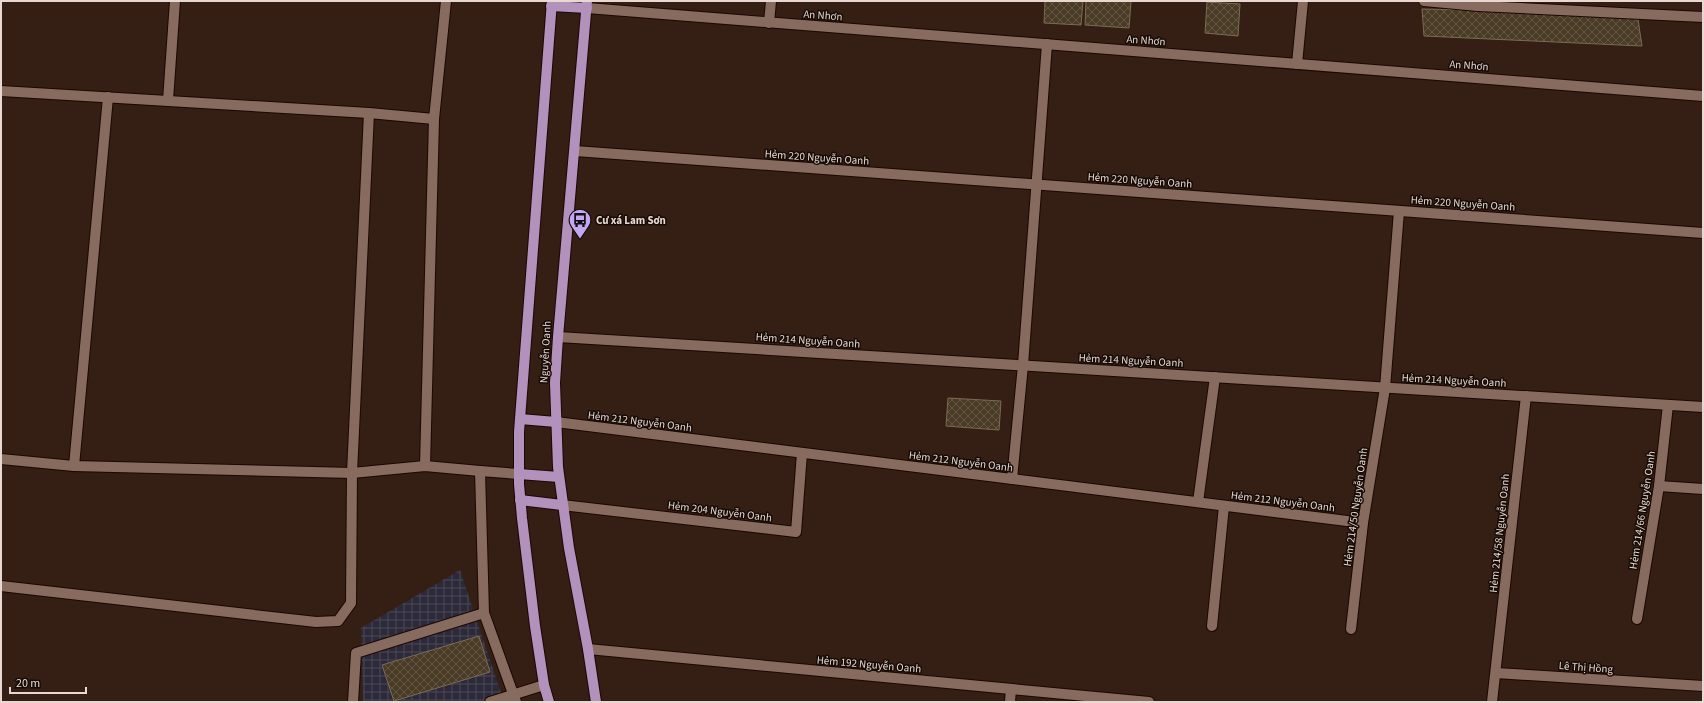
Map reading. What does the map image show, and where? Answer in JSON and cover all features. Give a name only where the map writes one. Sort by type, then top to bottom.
[{"type":"main road","points":[[551,4],[587,5]]},
{"type":"main road","name":"Nguyễn Oanh","points":[[549,702],[544,685],[534,619],[520,500],[519,474],[520,420],[551,4]]},
{"type":"main road","name":"Nguyễn Oanh","points":[[587,5],[555,383],[556,422],[562,505],[596,702]]},
{"type":"main road","points":[[520,420],[556,422]]},
{"type":"main road","points":[[519,474],[560,477]]},
{"type":"main road","points":[[520,500],[562,505]]},
{"type":"street","points":[[168,100],[175,1]]},
{"type":"street","points":[[425,466],[434,119],[446,1]]},
{"type":"street","points":[[769,23],[771,1]]},
{"type":"street","points":[[1297,64],[1302,1]]},
{"type":"street","points":[[1424,1],[1478,6],[1703,17]]},
{"type":"street","name":"An Nhơn","points":[[587,5],[769,23],[1703,96]]},
{"type":"street","points":[[1012,479],[1023,365],[1047,44]]},
{"type":"street","points":[[1,91],[168,100],[369,113],[434,119]]},
{"type":"street","points":[[74,466],[108,97]]},
{"type":"street","points":[[1,586],[316,622],[338,621],[351,603],[352,473],[369,113]]},
{"type":"street","name":"Hẻm 220 Nguyễn Oanh","points":[[575,151],[1703,233]]},
{"type":"street","name":"Hẻm 214/50 Nguyễn Oanh","points":[[1351,629],[1363,523],[1385,388],[1399,211]]},
{"type":"street","name":"Hẻm 214 Nguyễn Oanh","points":[[558,336],[1703,407]]},
{"type":"street","points":[[1198,502],[1215,377]]},
{"type":"street","name":"Hẻm 214/58 Nguyễn Oanh","points":[[1496,673],[1526,396]]},
{"type":"street","name":"Hẻm 214/66 Nguyễn Oanh","points":[[1637,619],[1659,486],[1668,405]]},
{"type":"street","name":"Hẻm 212 Nguyễn Oanh","points":[[556,422],[1363,523]]},
{"type":"street","name":"Hẻm 204 Nguyễn Oanh","points":[[562,505],[796,532],[802,453]]},
{"type":"street","points":[[1,459],[74,466],[352,473],[425,466],[519,474]]},
{"type":"street","points":[[480,471],[484,613],[515,699]]},
{"type":"street","points":[[1659,486],[1703,489]]},
{"type":"street","points":[[1212,626],[1224,506]]},
{"type":"street","points":[[353,702],[356,653],[484,613]]},
{"type":"street","name":"Hẻm 192 Nguyễn Oanh","points":[[588,649],[1143,702]]},
{"type":"street","points":[[1492,702],[1496,673]]},
{"type":"street","name":"Lê Thị Hồng","points":[[1496,673],[1703,686]]},
{"type":"street","points":[[490,702],[515,699],[544,685]]},
{"type":"street","points":[[1010,702],[1011,689]]},
{"type":"shaded area","points":[[460,570],[504,702],[363,702],[361,628]]},
{"type":"building","points":[[1045,1],[1083,1],[1081,25],[1044,23]]},
{"type":"building","points":[[1086,1],[1131,1],[1129,28],[1085,25]]},
{"type":"building","points":[[1207,2],[1240,4],[1238,36],[1205,33]]},
{"type":"building","points":[[1422,9],[1637,13],[1642,46],[1424,36]]},
{"type":"building","points":[[948,398],[1001,401],[999,430],[946,426]]},
{"type":"building","points":[[479,636],[490,672],[394,701],[382,665]]},
{"type":"place","name":"Cư xá Lam Sơn","points":[[580,240]]}]
